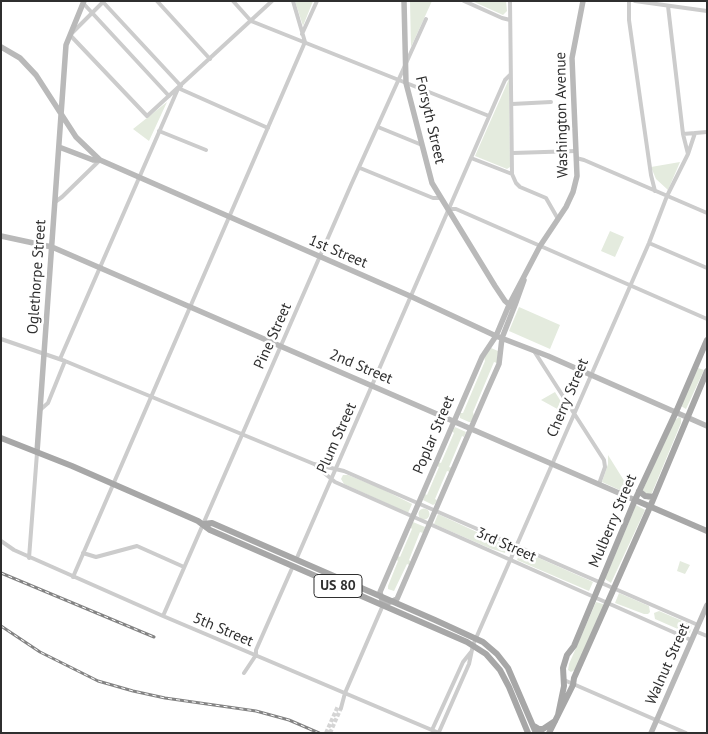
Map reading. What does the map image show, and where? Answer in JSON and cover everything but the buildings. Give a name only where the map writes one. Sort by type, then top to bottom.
[{"type":"main road","name":"Mulberry Street","points":[[557,718],[564,686],[563,668],[567,655],[574,646],[635,500],[707,340]]},
{"type":"main road","name":"Mulberry Street","points":[[550,733],[574,685],[574,678],[650,507],[707,371]]},
{"type":"main road","points":[[671,422],[676,422],[683,427]]},
{"type":"main road","name":"US 80","points":[[1,438],[113,484],[203,524],[210,530],[394,610],[490,658],[503,676],[528,733]]},
{"type":"main road","points":[[639,491],[645,496],[654,497]]},
{"type":"main road","name":"2nd Street","points":[[635,500],[707,531]]},
{"type":"main road","name":"US 80","points":[[203,524],[212,523],[476,638],[497,654],[508,668],[535,730]]},
{"type":"main road","points":[[535,730],[544,729],[557,718]]},
{"type":"main road","points":[[554,733],[557,718]]},
{"type":"street","points":[[157,1],[210,59]]},
{"type":"street","points":[[233,1],[250,21],[489,116]]},
{"type":"street","points":[[268,128],[179,87],[104,2],[70,36],[147,116],[169,96],[179,87],[210,59],[272,1]]},
{"type":"street","points":[[73,577],[305,42],[292,1]]},
{"type":"street","points":[[302,34],[317,1]]},
{"type":"street","name":"Forsyth Street","points":[[404,1],[406,83],[432,183],[495,286],[512,307]]},
{"type":"street","points":[[464,1],[510,20]]},
{"type":"street","points":[[510,1],[512,174],[520,187],[548,200],[558,219]]},
{"type":"street","name":"Washington Avenue","points":[[570,199],[577,176],[572,58],[583,1]]},
{"type":"street","points":[[629,1],[629,20],[640,106],[655,191]]},
{"type":"street","points":[[634,1],[707,11]]},
{"type":"street","points":[[84,2],[169,96]]},
{"type":"street","name":"Oglethorpe Street","points":[[29,558],[66,45],[84,2]]},
{"type":"street","points":[[668,6],[683,134],[688,154]]},
{"type":"street","name":"Pine Street","points":[[163,616],[426,19]]},
{"type":"street","name":"1st Street","points":[[1,47],[27,65],[41,81],[76,137],[100,160],[499,337],[548,356],[707,426]]},
{"type":"street","name":"Plum Street","points":[[244,674],[256,655],[256,650],[410,296],[505,80],[510,75]]},
{"type":"street","points":[[60,359],[179,87]]},
{"type":"street","points":[[50,96],[58,98],[63,94]]},
{"type":"street","points":[[512,104],[551,102]]},
{"type":"street","points":[[378,128],[422,145]]},
{"type":"street","points":[[159,131],[206,150]]},
{"type":"street","points":[[683,134],[707,132]]},
{"type":"street","name":"Cherry Street","points":[[439,733],[469,664],[476,638],[630,286],[667,196],[688,154],[695,133]]},
{"type":"street","points":[[59,147],[93,160],[100,160]]},
{"type":"street","points":[[513,154],[576,155],[707,213]]},
{"type":"street","points":[[471,158],[512,174]]},
{"type":"street","points":[[54,202],[62,197],[100,160]]},
{"type":"street","points":[[360,168],[433,198],[441,198]]},
{"type":"street","name":"Poplar Street","points":[[380,596],[380,592],[482,357],[499,337],[540,246],[570,199]]},
{"type":"street","points":[[448,210],[456,209],[707,319]]},
{"type":"street","name":"2nd Street","points":[[1,236],[52,247],[635,500]]},
{"type":"street","points":[[649,242],[707,268]]},
{"type":"street","name":"Poplar Street","points":[[392,601],[397,599],[499,364],[499,337]]},
{"type":"street","name":"3rd Street","points":[[1,339],[60,359],[314,464],[335,469],[698,625]]},
{"type":"street","points":[[534,352],[604,460],[605,467],[599,484]]},
{"type":"street","points":[[40,410],[48,403],[65,361]]},
{"type":"street","name":"3rd Street","points":[[314,464],[335,482],[691,640]]},
{"type":"street","name":"5th Street","points":[[1,541],[29,558],[439,733]]},
{"type":"street","points":[[83,552],[96,557],[137,546],[184,567]]},
{"type":"street","points":[[339,707],[383,605],[380,596]]},
{"type":"street","points":[[383,605],[392,601],[394,610]]},
{"type":"street","name":"Walnut Street","points":[[652,733],[707,605]]},
{"type":"street","points":[[695,631],[707,636]]},
{"type":"street","name":"Cherry Street","points":[[432,730],[463,662],[472,649]]},
{"type":"street","points":[[564,679],[686,733]]},
{"type":"street","points":[[439,716],[441,719],[446,719]]},
{"type":"shaded area","points":[[295,1],[313,1],[303,26]]},
{"type":"shaded area","points":[[410,1],[432,1],[411,47]]},
{"type":"shaded area","points":[[472,1],[506,1],[507,11],[503,15]]},
{"type":"shaded area","points":[[509,79],[510,167],[507,169],[475,156]]},
{"type":"shaded area","points":[[167,102],[149,141],[133,129]]},
{"type":"shaded area","points":[[680,162],[668,190],[656,179],[651,167]]},
{"type":"shaded area","points":[[610,231],[624,237],[615,257],[601,251]]},
{"type":"shaded area","points":[[519,307],[560,325],[550,349],[509,331]]},
{"type":"shaded area","points":[[491,348],[498,351],[497,363],[494,362],[473,412],[474,416],[471,422],[469,422],[460,418],[460,413],[463,413],[485,361],[484,358]]},
{"type":"shaded area","points":[[698,368],[704,370],[686,409],[681,406]]},
{"type":"shaded area","points":[[555,392],[565,408],[561,411],[541,400]]},
{"type":"shaded area","points":[[679,417],[681,418],[681,423],[649,500],[640,496],[675,420]]},
{"type":"shaded area","points":[[455,427],[466,432],[464,437],[462,436],[449,467],[452,468],[450,472],[447,471],[435,499],[437,500],[433,505],[423,500],[425,494],[427,495],[439,467],[437,466],[438,462],[441,463]]},
{"type":"shaded area","points":[[608,455],[628,487],[632,490],[630,493],[602,482],[608,464]]},
{"type":"shaded area","points":[[343,475],[348,475],[380,488],[412,504],[408,513],[344,484],[341,479]]},
{"type":"shaded area","points":[[636,505],[645,510],[611,583],[605,579]]},
{"type":"shaded area","points":[[422,509],[426,509],[429,514],[428,518],[422,519],[419,516],[419,512]]},
{"type":"shaded area","points":[[438,514],[507,546],[505,553],[434,524]]},
{"type":"shaded area","points":[[413,522],[425,527],[423,533],[420,532],[409,560],[411,562],[409,565],[407,564],[394,591],[388,589],[388,586],[398,561],[396,559],[398,556],[400,557]]},
{"type":"shaded area","points":[[521,550],[593,582],[589,591],[517,560]]},
{"type":"shaded area","points":[[680,561],[690,565],[685,574],[677,571]]},
{"type":"shaded area","points":[[619,593],[649,606],[650,612],[644,614],[615,603]]},
{"type":"shaded area","points":[[596,602],[603,604],[603,606],[575,670],[571,672],[568,670],[569,664]]},
{"type":"shaded area","points":[[659,611],[692,625],[690,633],[655,619],[654,613]]},
{"type":"tunnel","points":[[326,733],[338,706]]},
{"type":"tunnel","points":[[330,733],[341,708]]},
{"type":"railway","points":[[1,573],[154,637]]},
{"type":"railway","points":[[1,626],[40,652],[98,681],[165,698],[256,711],[289,720],[319,733]]}]
